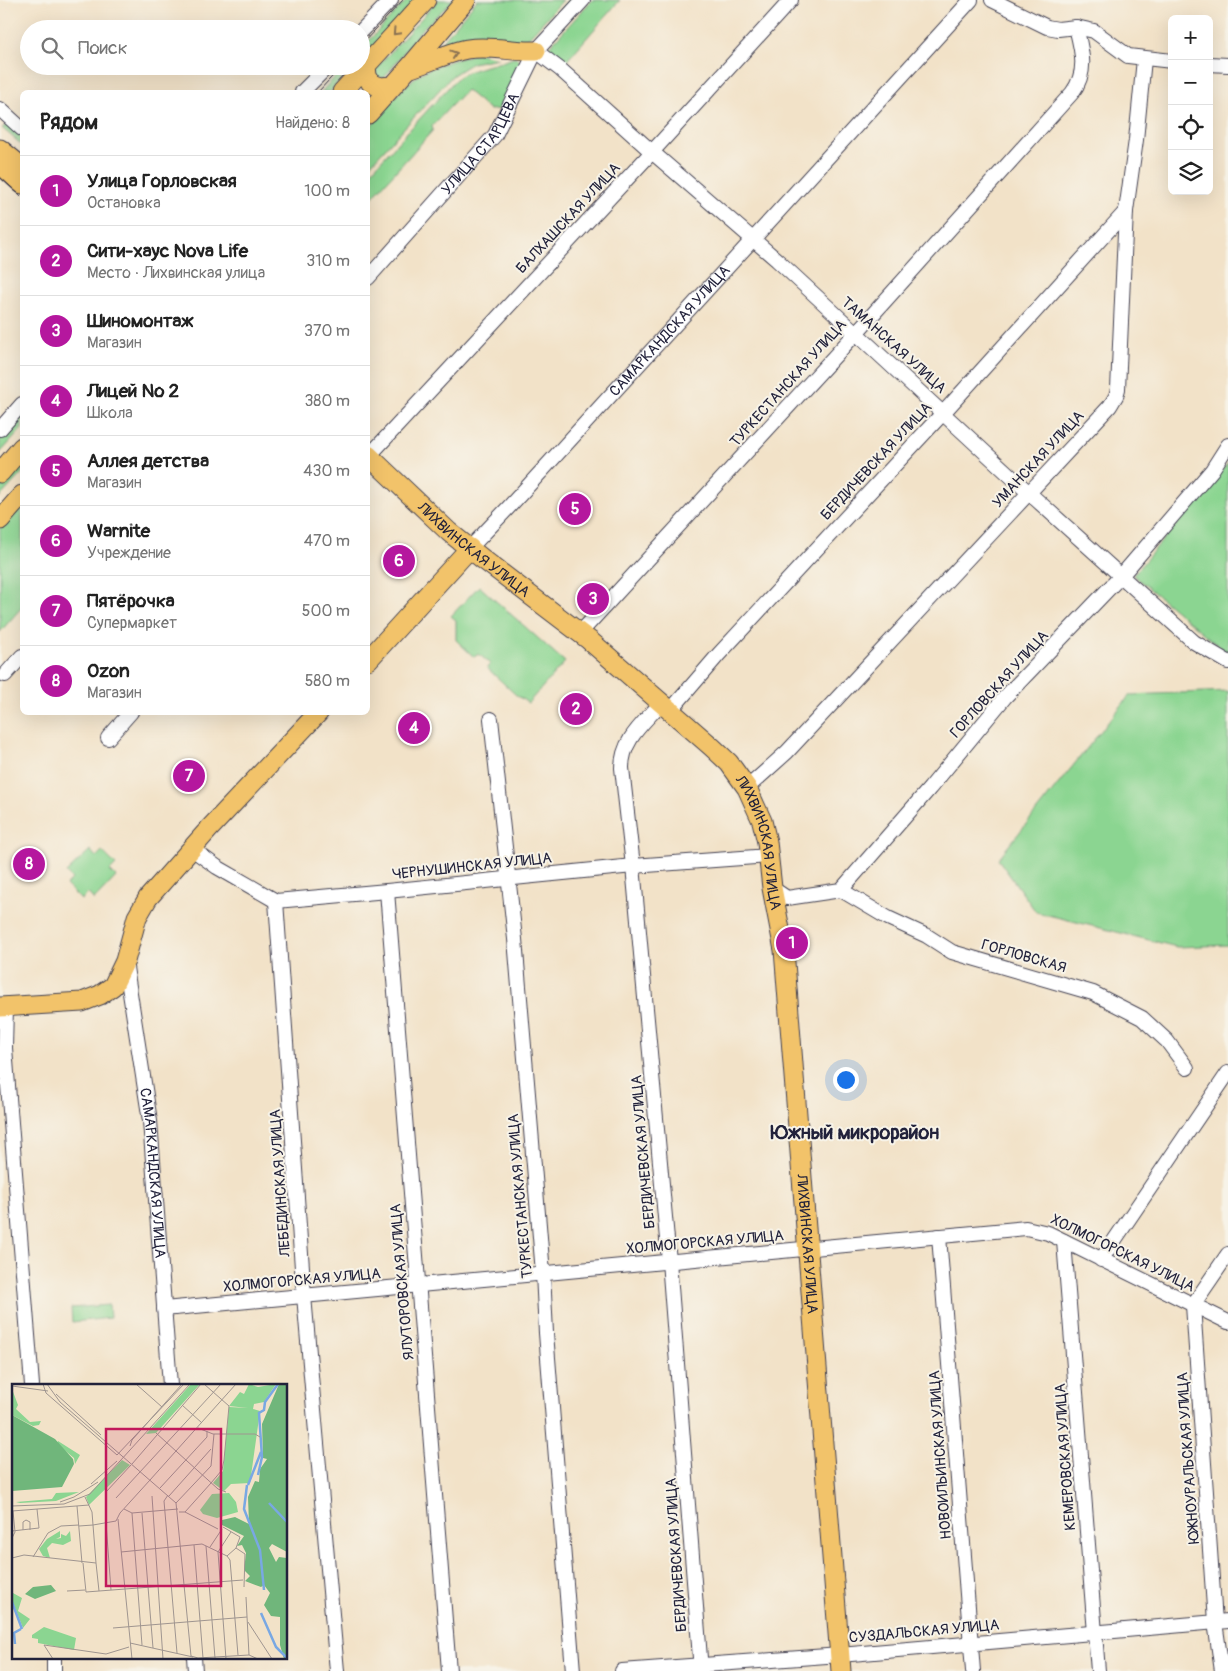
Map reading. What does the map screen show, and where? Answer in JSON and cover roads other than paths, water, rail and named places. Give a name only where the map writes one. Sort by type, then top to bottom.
[{"type":"main road","points":[[370,61],[426,0]]},
{"type":"main road","points":[[370,112],[408,70],[466,0]]},
{"type":"main road","points":[[408,70],[466,50],[486,48],[520,52],[536,51]]},
{"type":"main road","points":[[344,90],[357,75]]},
{"type":"main road","points":[[367,75],[371,83],[380,87],[392,86]]},
{"type":"main road","points":[[0,150],[20,165]]},
{"type":"main road","points":[[0,164],[20,182]]},
{"type":"main road","points":[[0,473],[20,450]]},
{"type":"main road","name":"ЛИХВИНСКАЯ УЛИЦА","points":[[370,458],[470,548],[580,633],[724,758],[739,775],[747,788],[762,821],[784,950],[840,1663]]},
{"type":"main road","points":[[0,520],[20,497]]},
{"type":"main road","name":"САМАРКАНДСКАЯ УЛИЦА","points":[[370,658],[470,548]]},
{"type":"main road","points":[[3,1007],[82,1002],[100,995],[113,986],[125,961],[137,917],[145,902],[316,715]]},
{"type":"street","points":[[370,22],[391,0]]},
{"type":"street","name":"УЛИЦА СТАРЦЕВА","points":[[370,276],[495,135],[536,51],[583,0]]},
{"type":"street","name":"БАЛХАШСКАЯ УЛИЦА","points":[[370,454],[792,0]]},
{"type":"street","name":"САМАРКАНДСКАЯ УЛИЦА","points":[[470,548],[971,0]]},
{"type":"street","points":[[992,0],[1047,27],[1058,29],[1076,27],[1094,31],[1128,56],[1168,61]]},
{"type":"street","name":"ТУРКЕСТАНСКАЯ УЛИЦА","points":[[580,633],[856,333],[1077,87],[1082,74],[1083,61],[1076,27]]},
{"type":"street","name":"ТАМАНСКАЯ УЛИЦА","points":[[536,51],[562,70],[652,152],[753,239],[1194,642],[1228,662]]},
{"type":"street","name":"УМАНСКАЯ УЛИЦА","points":[[747,788],[787,752],[1110,406],[1116,396],[1118,389],[1126,211],[1136,140],[1144,59]]},
{"type":"street","points":[[1213,64],[1228,66]]},
{"type":"street","points":[[304,90],[319,75]]},
{"type":"street","points":[[0,109],[20,127]]},
{"type":"street","name":"БЕРДИЧЕВСКАЯ УЛИЦА","points":[[701,1668],[669,1261],[633,866],[622,768],[623,753],[630,739],[666,707],[719,654],[944,412],[1126,211]]},
{"type":"street","points":[[0,429],[20,406]]},
{"type":"street","name":"ГОРЛОВСКАЯ УЛИЦА","points":[[840,890],[930,788],[1005,697],[1121,576],[1212,470],[1228,445]]},
{"type":"street","points":[[5,675],[20,658]]},
{"type":"street","points":[[108,738],[128,715]]},
{"type":"street","name":"ТУРКЕСТАНСКАЯ УЛИЦА","points":[[491,719],[516,940],[573,1671]]},
{"type":"street","points":[[192,849],[217,867],[276,901]]},
{"type":"street","name":"ЧЕРНУШИНСКАЯ УЛИЦА","points":[[276,901],[633,866],[769,856]]},
{"type":"street","points":[[772,888],[787,898],[840,890]]},
{"type":"street","name":"ГОРЛОВСКАЯ","points":[[840,890],[888,918],[927,936],[952,952],[1093,993],[1142,1018],[1167,1041],[1187,1068]]},
{"type":"street","name":"ЯЛУТОРОВСКАЯ УЛИЦА","points":[[387,891],[449,1671]]},
{"type":"street","name":"ЛЕБЕДИНСКАЯ УЛИЦА","points":[[276,901],[304,1296],[337,1671]]},
{"type":"street","name":"САМАРКАНДСКАЯ УЛИЦА","points":[[125,961],[150,1121],[170,1384]]},
{"type":"street","points":[[3,1007],[32,1384]]},
{"type":"street","points":[[1101,1260],[1228,1073]]},
{"type":"street","name":"ХОЛМОГОРСКАЯ УЛИЦА","points":[[164,1309],[1026,1228],[1048,1233],[1228,1322]]},
{"type":"street","name":"НОВОИЛЬИНСКАЯ УЛИЦА","points":[[939,1236],[973,1671]]},
{"type":"street","name":"КЕМЕРОВСКАЯ УЛИЦА","points":[[1064,1241],[1098,1671]]},
{"type":"street","points":[[1193,1305],[1228,1254]]},
{"type":"street","name":"ЮЖНОУРАЛЬСКАЯ УЛИЦА","points":[[1193,1305],[1222,1622],[1222,1671]]},
{"type":"street","name":"СУЗДАЛЬСКАЯ УЛИЦА","points":[[622,1671],[840,1663],[971,1642],[1222,1622]]},
{"type":"street","points":[[54,1658],[54,1671]]},
{"type":"street","points":[[194,1658],[195,1671]]},
{"type":"tram line","points":[[370,35],[403,0]]},
{"type":"tram line","points":[[320,90],[334,75]]},
{"type":"tram line","points":[[0,177],[20,195]]},
{"type":"place","name":"Аллея детства","points":[[575,509]]},
{"type":"place","name":"Warnite","points":[[399,561]]},
{"type":"place","name":"Шинoмонтаж","points":[[593,599]]},
{"type":"place","name":"Сити-хаус Nova Life","points":[[576,709]]},
{"type":"place","name":"Лицей № 2","points":[[414,728]]},
{"type":"place","name":"Пятёрочка","points":[[189,776]]},
{"type":"place","name":"Ozon","points":[[29,864]]},
{"type":"place","name":"Улица Горловская","points":[[792,943]]},
{"type":"district","name":"Южный микрорайон","points":[[855,1132]]}]
